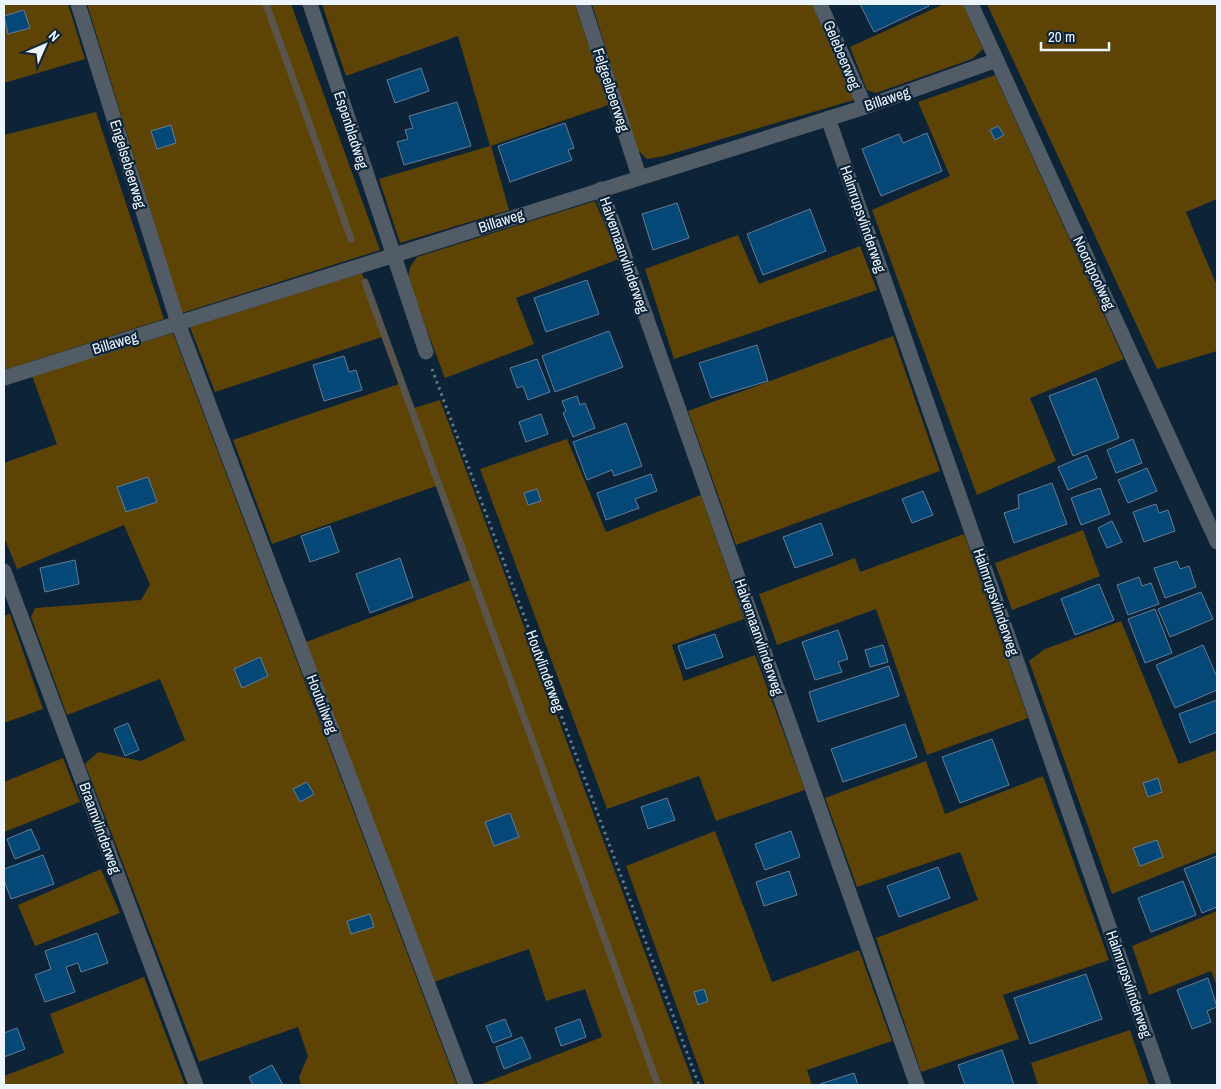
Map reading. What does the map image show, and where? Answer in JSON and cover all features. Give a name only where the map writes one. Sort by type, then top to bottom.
[{"type":"street","name":"Engelsebeerweg","points":[[78,4],[178,323]]},
{"type":"street","name":"Espenbladweg","points":[[310,4],[393,256]]},
{"type":"street","name":"Felgeelbeerweg","points":[[583,4],[639,176]]},
{"type":"street","name":"Gelebeerweg","points":[[820,4],[865,107]]},
{"type":"street","name":"Noordpoolweg","points":[[971,4],[1217,542]]},
{"type":"street","name":"Billaweg","points":[[4,378],[601,190],[639,176],[865,107],[997,60]]},
{"type":"street","name":"Halmrupsvlinderweg","points":[[828,118],[1164,1085]]},
{"type":"street","name":"Halvemaanvlinderweg","points":[[601,190],[917,1085]]},
{"type":"street","points":[[393,256],[426,352]]},
{"type":"street","name":"Houtuilweg","points":[[178,323],[466,1085]]},
{"type":"street","name":"Braamvlinderweg","points":[[4,571],[196,1085]]},
{"type":"path","name":"Houtvlinderweg","points":[[426,352],[700,1085]]},
{"type":"shaded area","points":[[4,4],[68,4],[85,59],[4,83]]},
{"type":"shaded area","points":[[87,4],[291,4],[380,250],[182,313]]},
{"type":"shaded area","points":[[322,4],[575,4],[608,105],[491,146],[509,210],[400,243],[379,179],[490,146],[458,36],[346,76]]},
{"type":"shaded area","points":[[592,4],[812,4],[854,100],[664,156],[647,159],[637,149]]},
{"type":"shaded area","points":[[944,4],[963,4],[983,49],[972,59],[876,93],[867,90],[850,47]]},
{"type":"shaded area","points":[[987,4],[1217,4],[1217,199],[1186,212],[1217,286],[1217,351],[1157,369]]},
{"type":"shaded area","points":[[995,75],[1124,359],[1030,398],[1056,461],[977,495],[872,210],[950,176],[918,102]]},
{"type":"shaded area","points":[[96,112],[164,319],[4,370],[4,135]]},
{"type":"shaded area","points":[[595,201],[619,259],[516,298],[534,344],[445,378],[408,280],[410,267],[417,257]]},
{"type":"shaded area","points":[[738,235],[759,284],[860,246],[877,290],[674,359],[645,269]]},
{"type":"shaded area","points":[[362,273],[385,336],[215,392],[190,327]]},
{"type":"shaded area","points":[[173,333],[457,1085],[301,1085],[299,1077],[308,1056],[298,1027],[199,1062],[85,764],[98,752],[141,761],[185,740],[160,679],[67,715],[31,617],[35,608],[141,600],[150,585],[124,525],[17,569],[4,537],[4,463],[57,444],[32,376]]},
{"type":"shaded area","points":[[893,336],[940,471],[736,545],[688,411]]},
{"type":"shaded area","points":[[402,383],[411,409],[440,400],[694,1085],[479,1085],[602,1037],[585,989],[546,1001],[529,949],[434,982],[306,642],[473,579],[439,485],[272,544],[233,440]]},
{"type":"shaded area","points":[[567,439],[606,532],[701,495],[744,619],[672,645],[684,681],[755,655],[805,790],[716,821],[699,776],[607,809],[480,469]]},
{"type":"shaded area","points":[[1083,530],[1100,576],[1012,610],[995,563]]},
{"type":"shaded area","points":[[964,534],[1028,718],[927,755],[876,609],[777,645],[759,594],[855,558],[860,572]]},
{"type":"shaded area","points":[[10,614],[43,709],[4,723],[4,616]]},
{"type":"shaded area","points":[[1121,621],[1179,764],[1217,750],[1217,852],[1112,894],[1029,661],[1045,649]]},
{"type":"shaded area","points":[[63,758],[80,802],[4,832],[4,782]]},
{"type":"shaded area","points":[[926,761],[945,814],[1043,776],[1109,960],[1003,995],[1019,1039],[921,1072],[876,938],[978,900],[960,852],[857,887],[825,798]]},
{"type":"shaded area","points":[[715,831],[772,982],[859,950],[892,1041],[807,1070],[812,1085],[705,1085],[626,866]]},
{"type":"shaded area","points":[[101,869],[120,913],[35,946],[18,905]]},
{"type":"shaded area","points":[[1217,911],[1217,986],[1211,971],[1149,995],[1132,946]]},
{"type":"shaded area","points":[[144,977],[185,1085],[4,1085],[4,1076],[64,1053],[50,1014]]},
{"type":"shaded area","points":[[1130,1030],[1149,1085],[1038,1085],[1031,1063]]},
{"type":"building","points":[[860,4],[928,4],[929,6],[874,32]]},
{"type":"building","points":[[24,10],[30,28],[8,34],[4,16]]},
{"type":"building","points":[[421,68],[429,91],[395,103],[387,80]]},
{"type":"building","points":[[457,102],[471,146],[404,165],[397,142],[408,139],[405,130],[413,128],[409,116]]},
{"type":"building","points":[[565,123],[574,148],[568,150],[572,160],[510,182],[498,146]]},
{"type":"building","points":[[171,125],[176,143],[157,149],[151,131]]},
{"type":"building","points":[[998,126],[1004,135],[995,140],[990,130]]},
{"type":"building","points":[[927,133],[942,171],[881,196],[862,149],[899,134],[903,143]]},
{"type":"building","points":[[677,203],[689,238],[653,250],[642,214]]},
{"type":"building","points":[[810,209],[826,251],[763,275],[747,234]]},
{"type":"building","points":[[587,280],[599,314],[546,332],[534,298]]},
{"type":"building","points":[[609,331],[623,367],[555,392],[542,356]]},
{"type":"building","points":[[757,345],[768,381],[711,398],[699,363]]},
{"type":"building","points":[[344,356],[349,372],[356,370],[362,390],[324,401],[313,365]]},
{"type":"building","points":[[537,359],[550,392],[528,400],[523,386],[517,388],[510,368]]},
{"type":"building","points":[[1096,378],[1119,438],[1073,456],[1049,396]]},
{"type":"building","points":[[577,396],[580,405],[585,403],[595,428],[573,437],[563,413],[566,411],[562,401]]},
{"type":"building","points":[[541,414],[548,434],[526,442],[519,422]]},
{"type":"building","points":[[626,423],[642,466],[614,476],[612,470],[587,480],[573,442]]},
{"type":"building","points":[[1133,439],[1142,463],[1116,473],[1107,450]]},
{"type":"building","points":[[1087,455],[1097,478],[1068,490],[1058,467]]},
{"type":"building","points":[[1147,468],[1157,491],[1128,503],[1118,480]]},
{"type":"building","points":[[651,474],[657,491],[635,499],[639,508],[606,520],[597,493]]},
{"type":"building","points":[[148,477],[157,502],[126,512],[117,487]]},
{"type":"building","points":[[1052,483],[1067,524],[1014,543],[1004,513],[1019,508],[1018,495]]},
{"type":"building","points":[[1100,488],[1110,514],[1081,525],[1071,498]]},
{"type":"building","points":[[537,489],[541,501],[528,505],[524,493]]},
{"type":"building","points":[[923,491],[933,515],[912,523],[902,499]]},
{"type":"building","points":[[1156,504],[1159,513],[1168,510],[1175,531],[1144,542],[1133,512]]},
{"type":"building","points":[[1112,521],[1122,542],[1107,548],[1098,528]]},
{"type":"building","points":[[821,523],[833,555],[795,568],[783,537]]},
{"type":"building","points":[[330,526],[339,552],[310,562],[301,536]]},
{"type":"building","points":[[400,558],[413,597],[370,613],[356,574]]},
{"type":"building","points":[[75,560],[79,584],[45,592],[40,568]]},
{"type":"building","points":[[1177,561],[1180,569],[1189,566],[1196,587],[1165,598],[1154,568]]},
{"type":"building","points":[[1139,577],[1142,586],[1151,583],[1159,604],[1128,615],[1117,585]]},
{"type":"building","points":[[1099,584],[1114,620],[1075,635],[1061,599]]},
{"type":"building","points":[[1201,592],[1213,619],[1170,637],[1158,609]]},
{"type":"building","points":[[1155,609],[1172,653],[1145,663],[1128,619]]},
{"type":"building","points":[[838,630],[848,659],[838,662],[842,672],[815,680],[802,642]]},
{"type":"building","points":[[715,634],[723,657],[686,669],[678,646]]},
{"type":"building","points":[[883,645],[888,662],[870,667],[865,650]]},
{"type":"building","points":[[1203,645],[1217,677],[1217,690],[1175,708],[1156,665]]},
{"type":"building","points":[[260,657],[268,676],[242,688],[234,669]]},
{"type":"building","points":[[889,666],[899,696],[818,722],[809,692]]},
{"type":"building","points":[[1217,700],[1217,732],[1190,743],[1179,714]]},
{"type":"building","points":[[128,723],[139,750],[125,756],[114,729]]},
{"type":"building","points":[[905,724],[917,757],[843,782],[831,749]]},
{"type":"building","points":[[992,739],[1009,785],[960,803],[942,757]]},
{"type":"building","points":[[1158,778],[1162,792],[1148,797],[1143,783]]},
{"type":"building","points":[[307,782],[314,794],[300,802],[293,789]]},
{"type":"building","points":[[667,798],[675,820],[648,829],[641,807]]},
{"type":"building","points":[[510,813],[519,837],[494,846],[485,822]]},
{"type":"building","points":[[31,829],[40,849],[15,859],[7,839]]},
{"type":"building","points":[[791,831],[800,857],[765,870],[755,844]]},
{"type":"building","points":[[1157,840],[1163,857],[1140,866],[1133,848]]},
{"type":"building","points":[[43,855],[54,884],[11,899],[4,880],[4,869]]},
{"type":"building","points":[[1217,856],[1217,907],[1202,913],[1184,869]]},
{"type":"building","points":[[938,867],[950,898],[899,917],[887,886]]},
{"type":"building","points":[[789,871],[797,895],[764,906],[756,882]]},
{"type":"building","points":[[1183,881],[1196,915],[1151,932],[1138,898]]},
{"type":"building","points":[[370,914],[374,927],[351,934],[347,921]]},
{"type":"building","points":[[97,933],[108,963],[81,972],[78,963],[66,967],[75,992],[45,1002],[35,975],[51,969],[45,951]]},
{"type":"building","points":[[1086,974],[1102,1019],[1030,1044],[1014,998]]},
{"type":"building","points":[[1208,978],[1217,1007],[1207,1011],[1211,1022],[1192,1029],[1177,990]]},
{"type":"building","points":[[704,989],[708,1001],[698,1005],[694,992]]},
{"type":"building","points":[[505,1019],[512,1036],[493,1043],[486,1026]]},
{"type":"building","points":[[580,1019],[586,1037],[561,1046],[555,1028]]},
{"type":"building","points":[[17,1028],[25,1049],[4,1057],[4,1033]]},
{"type":"building","points":[[522,1037],[531,1058],[504,1069],[496,1047]]},
{"type":"building","points":[[1002,1050],[1014,1085],[965,1085],[958,1065]]},
{"type":"building","points":[[272,1065],[283,1085],[253,1085],[249,1077]]},
{"type":"building","points":[[854,1073],[858,1085],[820,1085],[820,1084]]},
{"type":"waterway","points":[[266,4],[351,239]]},
{"type":"waterway","points":[[365,282],[658,1085]]}]
